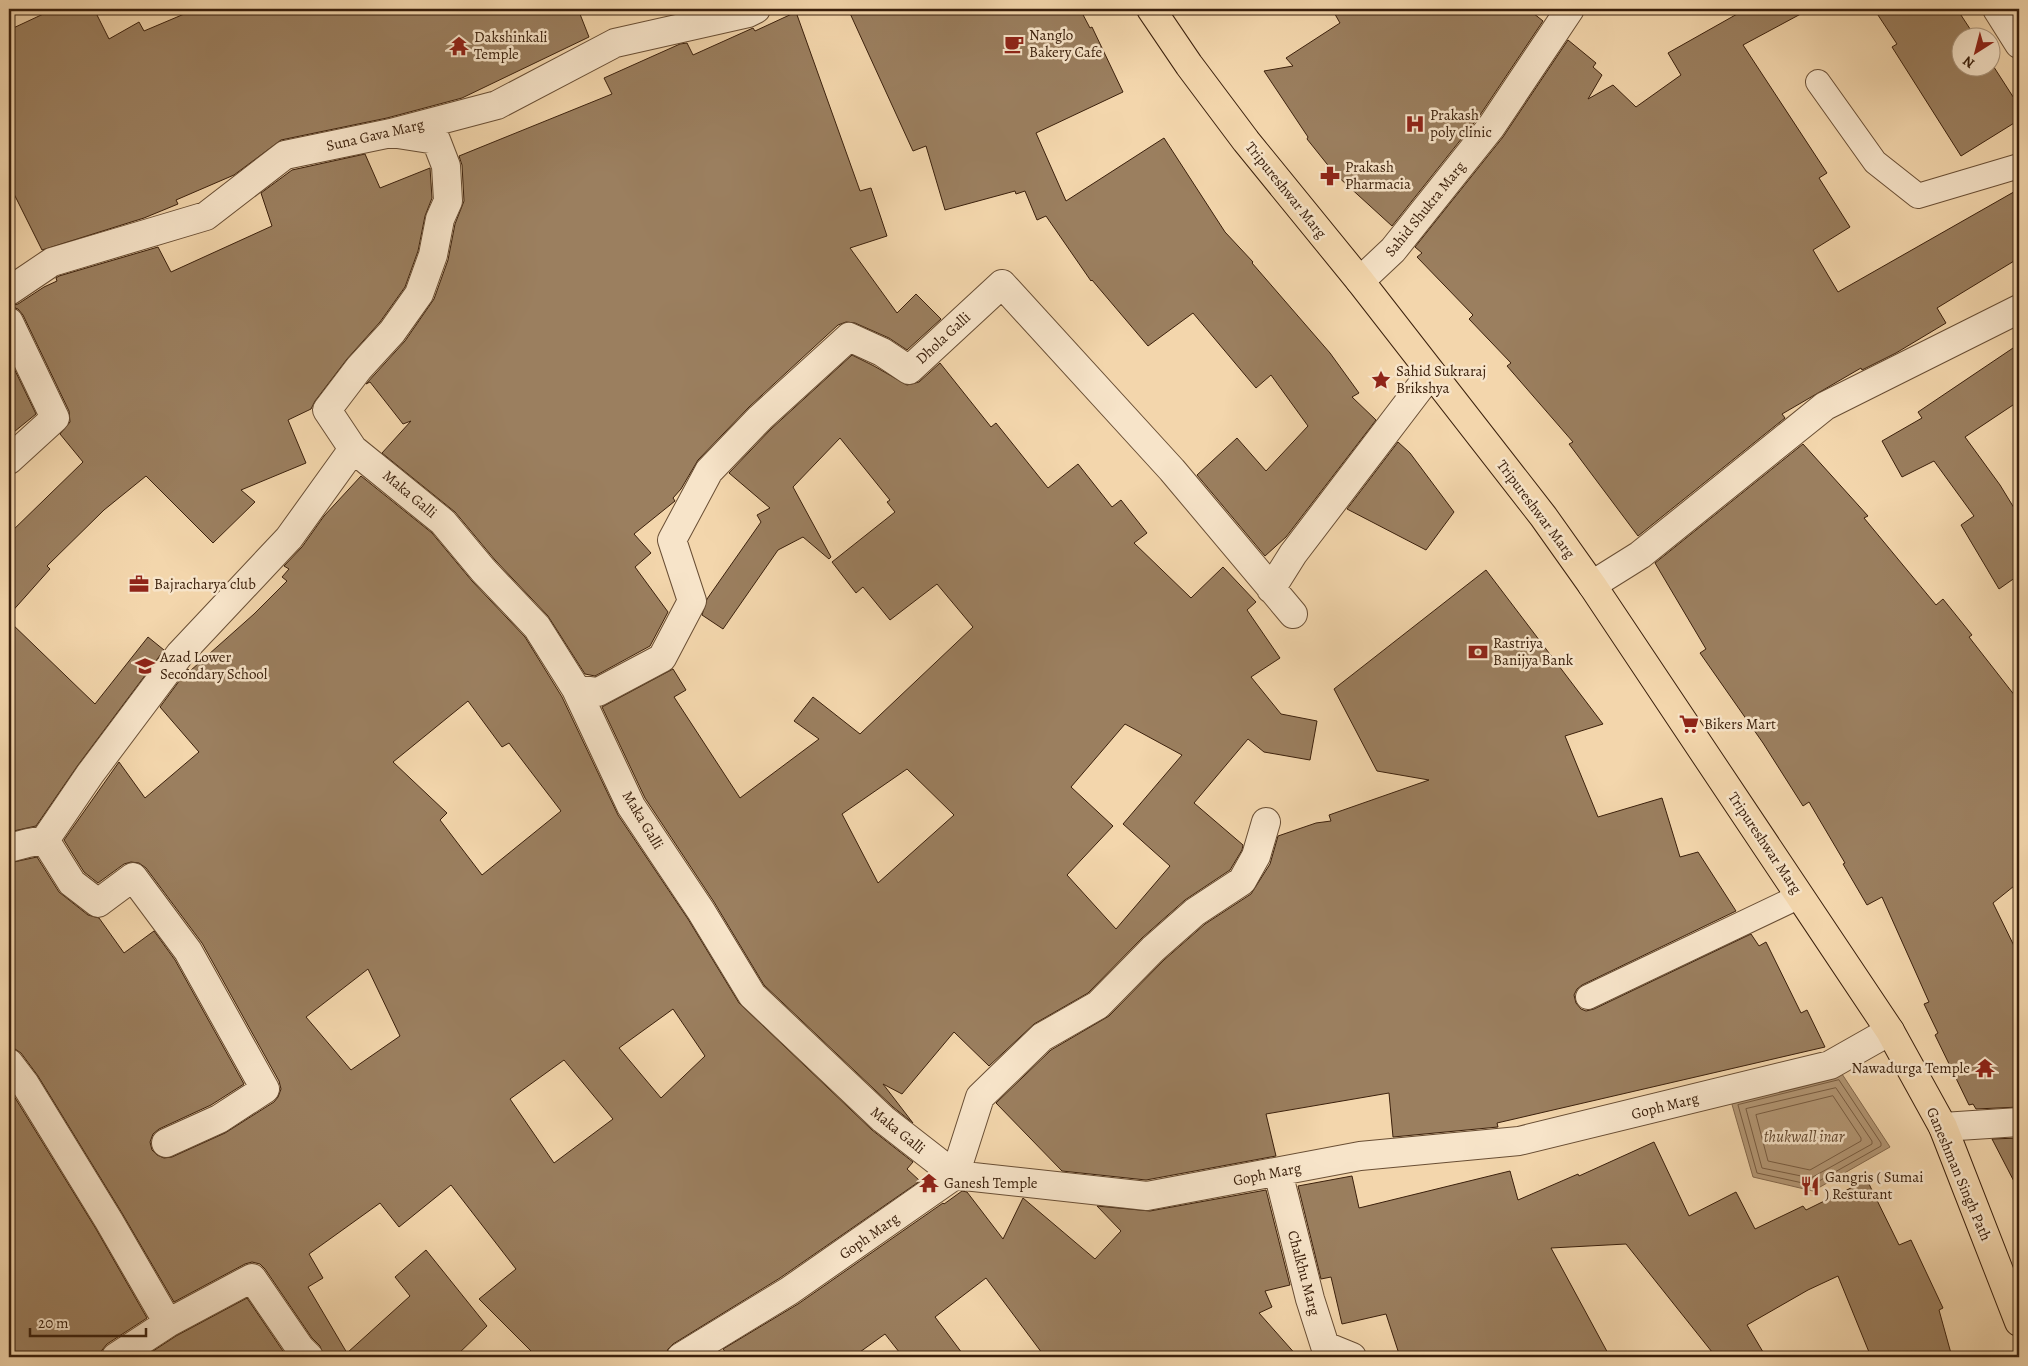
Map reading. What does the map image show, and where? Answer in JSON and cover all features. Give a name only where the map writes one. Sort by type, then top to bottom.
[{"type":"highway","name":"Tripureshwar Marg","points":[[1151,9],[1246,141],[1360,281],[1543,516],[1592,585],[1890,1031]]},
{"type":"highway","name":"Ganeshman Singh Path","points":[[1890,1031],[1943,1127],[2019,1322]]},
{"type":"street","name":"Suna Gava Marg","points":[[9,291],[52,262],[206,216],[285,155],[391,133],[497,105],[615,44],[748,14],[756,9]]},
{"type":"street","name":"Sahid Shukra Marg","points":[[1360,281],[1394,250],[1491,127],[1570,9]]},
{"type":"street","points":[[1997,9],[2019,44]]},
{"type":"street","name":"Maka Galli","points":[[391,133],[436,140],[446,166],[448,201],[440,219],[432,255],[419,294],[392,332],[359,368],[327,410],[353,449],[443,522],[483,570],[537,627],[576,689],[632,806],[752,995],[883,1119],[955,1175]]},
{"type":"street","name":"Dhola Galli","points":[[576,689],[598,692],[662,658],[692,601],[672,540],[709,471],[760,418],[849,337],[882,352],[909,370],[1002,284],[1172,470],[1293,614]]},
{"type":"street","points":[[1592,585],[1640,555],[1825,406],[2019,309]]},
{"type":"street","points":[[9,322],[54,418],[9,460]]},
{"type":"street","points":[[1271,589],[1293,554],[1431,373]]},
{"type":"street","points":[[9,848],[45,840],[90,774],[180,654],[289,538],[353,449]]},
{"type":"street","points":[[955,1175],[980,1097],[1042,1037],[1098,1005],[1167,936],[1195,912],[1242,881],[1256,856],[1266,822]]},
{"type":"street","points":[[45,840],[72,884],[98,903],[133,877],[188,951],[265,1089],[219,1119],[166,1143]]},
{"type":"street","name":"Goph Marg","points":[[681,1357],[789,1292],[955,1175],[1147,1196],[1360,1156],[1519,1141],[1830,1065],[1890,1031]]},
{"type":"street","points":[[9,1062],[26,1084],[168,1323]]},
{"type":"street","points":[[1943,1127],[2019,1122]]},
{"type":"street","name":"Chalkhu Marg","points":[[1278,1172],[1310,1299],[1325,1346],[1352,1357]]},
{"type":"street","points":[[116,1357],[168,1323],[252,1278],[300,1348],[309,1357]]},
{"type":"lane","points":[[1818,82],[1874,162],[1918,196],[2019,166]]},
{"type":"lane","points":[[1588,997],[1800,896]]},
{"type":"water","name":"thukwall inar","points":[[1842,1074],[1890,1147],[1813,1191],[1753,1177],[1731,1101]]},
{"type":"building","points":[[54,9],[94,9],[109,39],[139,22],[144,31],[196,9],[578,9],[589,37],[462,98],[387,118],[281,140],[234,175],[176,200],[178,204],[144,218],[42,250],[9,184],[9,30]]},
{"type":"building","points":[[848,9],[1080,9],[1090,28],[1092,27],[1123,92],[1036,133],[1066,201],[1164,138],[1225,232],[1330,353],[1359,393],[1352,397],[1376,420],[1286,537],[1265,556],[1197,475],[1237,438],[1266,471],[1308,426],[1271,375],[1256,388],[1193,313],[1148,346],[1091,281],[1046,216],[1037,220],[1025,191],[1016,194],[1015,191],[945,210],[926,146],[913,151]]},
{"type":"building","points":[[1332,9],[1528,9],[1543,21],[1478,118],[1392,226],[1335,174],[1307,139],[1308,137],[1264,71],[1293,66],[1286,58],[1340,23]]},
{"type":"building","points":[[1746,9],[1810,9],[1743,45],[1827,173],[1819,178],[1850,227],[1813,250],[1838,292],[2019,189],[2019,258],[1937,308],[1946,323],[1896,353],[1862,370],[1861,368],[1782,414],[1785,418],[1638,536],[1569,444],[1573,442],[1507,366],[1511,363],[1469,319],[1473,315],[1417,257],[1422,253],[1415,247],[1503,137],[1568,40],[1596,63],[1593,67],[1602,75],[1588,99],[1613,85],[1636,107],[1681,75],[1668,53]]},
{"type":"building","points":[[1874,9],[1957,9],[1969,28],[1950,28],[1950,78],[2000,77],[2019,106],[2019,120],[1961,156],[1892,47],[1897,44]]},
{"type":"building","points":[[796,12],[860,191],[871,188],[887,236],[850,248],[897,313],[916,294],[941,319],[907,350],[889,338],[855,323],[846,322],[838,325],[749,407],[698,460],[681,489],[673,498],[675,501],[634,534],[651,553],[635,567],[668,612],[650,646],[595,676],[585,674],[548,616],[495,560],[455,512],[382,453],[411,421],[403,424],[370,382],[366,384],[405,341],[434,299],[448,260],[455,224],[464,201],[462,165],[459,156],[612,94],[604,78],[680,44],[687,43],[693,55],[753,28],[755,31]]},
{"type":"building","points":[[365,154],[380,188],[430,168],[432,198],[425,216],[418,251],[405,287],[380,322],[347,359],[311,409],[288,420],[306,463],[241,490],[255,502],[213,543],[146,476],[104,510],[47,566],[50,569],[9,615],[9,534],[83,462],[60,434],[70,422],[69,411],[23,315],[18,309],[10,306],[18,304],[57,281],[56,278],[59,276],[158,247],[171,272],[272,226],[261,193],[292,170]]},
{"type":"building","points":[[2019,344],[2019,401],[1965,437],[2000,485],[2019,516],[2019,575],[1999,589],[1961,525],[1974,516],[1934,461],[1902,477],[1882,441],[1922,418],[1918,412]]},
{"type":"building","points":[[852,355],[907,385],[919,382],[940,363],[991,427],[996,423],[1048,488],[1078,464],[1112,507],[1121,500],[1147,533],[1134,543],[1191,598],[1223,567],[1256,602],[1247,610],[1280,658],[1251,677],[1281,714],[1317,721],[1310,760],[1264,752],[1248,739],[1194,803],[1243,845],[1242,850],[1230,870],[1185,900],[1142,938],[1088,993],[1034,1024],[989,1066],[954,1032],[902,1094],[883,1084],[913,1123],[893,1107],[764,985],[714,902],[645,798],[602,707],[673,669],[686,690],[674,697],[740,798],[819,739],[794,721],[813,697],[860,734],[973,627],[937,584],[890,620],[863,587],[856,593],[832,562],[895,512],[887,502],[890,500],[840,438],[793,487],[831,557],[829,559],[803,537],[778,550],[723,629],[702,615],[707,599],[761,522],[757,515],[770,508],[729,473],[771,429]],"holes":[[[1125,724],[1182,755],[1123,824],[1170,866],[1116,929],[1067,875],[1113,826],[1071,787]],[[907,769],[954,815],[878,883],[842,814]]]},
{"type":"building","points":[[9,358],[36,414],[9,436]]},
{"type":"building","points":[[1398,442],[1410,453],[1454,512],[1426,550],[1347,509]]},
{"type":"building","points":[[1803,444],[1868,516],[1864,518],[1936,605],[1943,599],[1972,635],[1969,637],[2019,701],[2019,882],[1993,903],[2019,956],[2019,1107],[1976,1109],[1973,1104],[1969,1105],[1935,1035],[1938,1033],[1924,1004],[1929,1002],[1882,897],[1867,905],[1809,802],[1803,806],[1763,743],[1700,653],[1706,649],[1655,563]]},
{"type":"building","points":[[361,476],[432,533],[472,581],[525,637],[562,697],[618,815],[688,919],[739,1003],[872,1130],[913,1162],[907,1169],[920,1181],[780,1278],[673,1344],[668,1349],[665,1357],[537,1357],[479,1299],[516,1269],[451,1185],[399,1227],[380,1203],[309,1254],[323,1278],[308,1287],[347,1353],[410,1296],[395,1277],[426,1250],[487,1326],[455,1357],[324,1357],[320,1346],[312,1338],[265,1269],[260,1264],[252,1262],[174,1302],[38,1076],[21,1053],[9,1048],[9,863],[37,857],[59,892],[88,915],[99,918],[124,953],[154,931],[175,960],[244,1084],[211,1105],[159,1129],[153,1134],[150,1142],[152,1150],[157,1155],[164,1158],[172,1157],[225,1133],[274,1102],[278,1097],[281,1089],[279,1081],[202,943],[146,868],[139,863],[131,862],[124,864],[98,883],[84,872],[64,840],[119,762],[145,798],[199,752],[160,707],[188,669],[190,671],[254,614],[287,581],[282,577],[289,569],[284,566],[302,547],[324,516]],"holes":[[[468,701],[502,747],[509,743],[561,811],[482,875],[440,820],[447,813],[393,762]],[[368,969],[400,1036],[351,1070],[306,1017]],[[673,1009],[705,1056],[661,1098],[619,1048]],[[564,1060],[613,1119],[554,1163],[510,1099]]]},
{"type":"building","points":[[1486,570],[1603,724],[1565,736],[1598,817],[1662,798],[1680,857],[1698,852],[1736,911],[1582,985],[1574,995],[1576,1003],[1581,1009],[1586,1011],[1594,1009],[1751,934],[1759,946],[1766,942],[1801,1013],[1807,1010],[1825,1047],[1497,1123],[1498,1127],[1393,1137],[1389,1093],[1266,1114],[1276,1156],[1146,1180],[1062,1171],[996,1103],[1051,1050],[1109,1016],[1164,960],[1205,924],[1251,894],[1270,864],[1278,836],[1316,823],[1331,821],[1329,815],[1429,780],[1377,771],[1334,689]]},
{"type":"building","points":[[9,621],[95,704],[148,637],[164,650],[78,765],[36,826],[9,832]]},
{"type":"building","points":[[9,1088],[96,1229],[147,1318],[107,1344],[102,1350],[100,1357],[9,1357]]},
{"type":"building","points":[[2019,1138],[2019,1191],[1992,1139]]},
{"type":"building","points":[[1654,1142],[1689,1216],[1736,1192],[1755,1229],[1803,1206],[1806,1210],[1867,1180],[1899,1245],[1911,1240],[1943,1308],[1939,1310],[1952,1357],[1871,1357],[1838,1276],[1808,1290],[1747,1325],[1766,1357],[1716,1357],[1626,1244],[1551,1248],[1610,1357],[1400,1357],[1386,1314],[1342,1324],[1331,1277],[1321,1279],[1298,1186],[1352,1176],[1359,1208],[1510,1171],[1518,1200],[1578,1174],[1579,1176]]},
{"type":"building","points":[[1266,1190],[1290,1285],[1265,1291],[1272,1307],[1259,1313],[1298,1357],[1045,1357],[986,1278],[935,1317],[965,1357],[903,1357],[885,1334],[853,1357],[729,1357],[723,1349],[798,1304],[962,1191],[967,1192],[1003,1239],[1023,1198],[1095,1259],[1121,1231],[1097,1206],[1150,1211]]},
{"type":"building","points":[[247,1298],[287,1357],[144,1357],[176,1336]]},
{"type":"place","name":"Nanglo Bakery Cafe","points":[[1014,44]]},
{"type":"place","name":"Dakshinkali Temple","points":[[459,46]]},
{"type":"place","name":"Prakash poly clinic","points":[[1415,124]]},
{"type":"place","name":"Prakash Pharmacia","points":[[1330,176]]},
{"type":"place","name":"Sahid Sukraraj Brikshya","points":[[1381,380]]},
{"type":"place","name":"Bajracharya club","points":[[139,584]]},
{"type":"place","name":"Rastriya Banijya Bank","points":[[1478,652]]},
{"type":"place","name":"Azad Lower Secondary School","points":[[145,666]]},
{"type":"place","name":"Bikers Mart","points":[[1689,724]]},
{"type":"place","name":"Nawadurga Temple","points":[[1985,1068]]},
{"type":"place","name":"Ganesh Temple","points":[[929,1183]]},
{"type":"place","name":"Gangris ( Sumai ) Resturant","points":[[1810,1186]]}]
